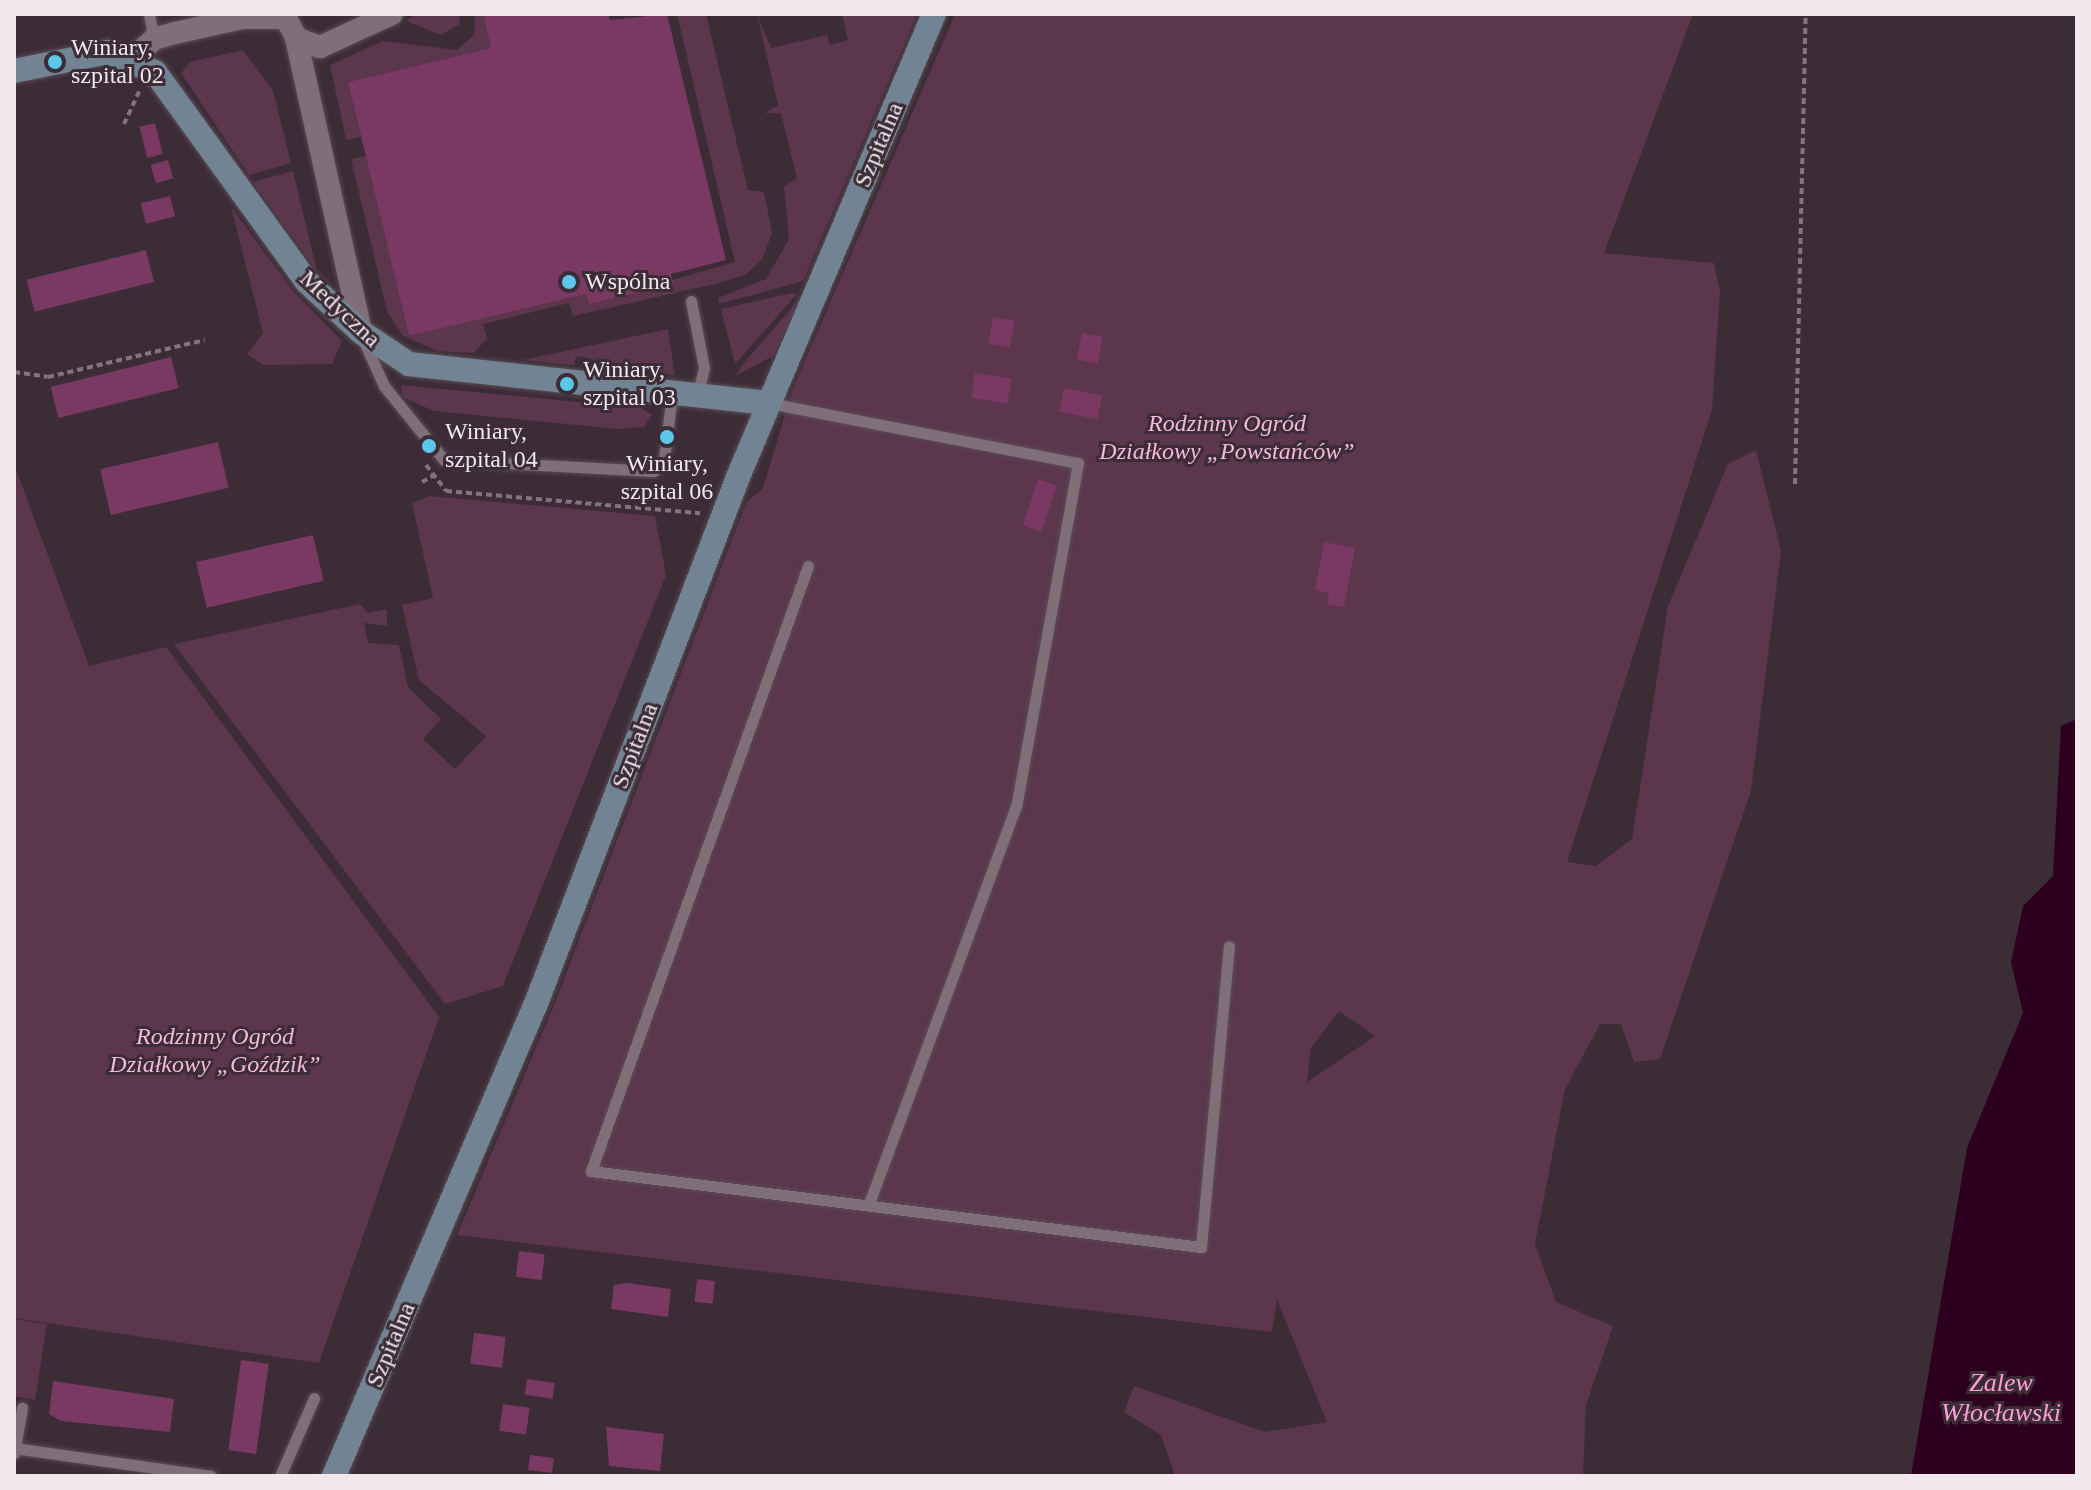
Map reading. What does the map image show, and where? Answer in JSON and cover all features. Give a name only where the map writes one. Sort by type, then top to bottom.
[{"type":"street","points":[[296,38],[320,47],[392,14]]},
{"type":"street","name":"Szpitalna","points":[[334,1476],[537,1001],[768,403],[934,14]]},
{"type":"street","points":[[132,59],[154,39],[242,18],[284,16],[296,38],[361,332]]},
{"type":"street","name":"Medyczna","points":[[14,71],[93,53],[132,59],[167,84],[273,240],[361,332],[393,356],[433,371],[768,403]]},
{"type":"lane","points":[[149,14],[154,39]]},
{"type":"lane","points":[[691,301],[704,368],[697,397]]},
{"type":"lane","points":[[361,332],[384,386],[444,460],[654,471],[664,459],[672,394]]},
{"type":"lane","points":[[768,403],[1078,463],[1016,806],[869,1203]]},
{"type":"lane","points":[[808,566],[591,1171],[869,1203],[1201,1247],[1229,946]]},
{"type":"lane","points":[[280,1476],[314,1398]]},
{"type":"lane","points":[[22,1408],[14,1450],[211,1476]]},
{"type":"path","points":[[1795,484],[1806,14]]},
{"type":"path","points":[[124,124],[141,86]]},
{"type":"path","points":[[14,372],[48,377],[205,340]]},
{"type":"path","points":[[417,452],[446,491],[711,514]]},
{"type":"path","points":[[422,482],[433,476]]},
{"type":"green space","points":[[417,14],[459,14],[460,24],[441,35],[406,21]]},
{"type":"green space","points":[[475,14],[483,14],[491,48],[348,82],[361,137],[346,140],[330,65],[383,41],[457,50],[474,35]]},
{"type":"green space","points":[[677,14],[706,14],[748,190],[764,192],[772,233],[762,260],[745,275],[715,284],[573,316],[569,303],[483,324],[487,339],[473,353],[437,351],[402,335],[387,311],[351,159],[366,156],[409,336],[586,294],[589,304],[735,262]]},
{"type":"green space","points":[[757,14],[771,48],[827,35],[830,45],[848,40],[842,14],[917,14],[803,281],[719,304],[718,298],[766,279],[789,239],[784,186],[797,179],[781,113],[765,113],[778,105]]},
{"type":"green space","name":"Rodzinny Ogród Działkowy „Powstańców”","points":[[955,14],[1693,14],[1604,253],[1714,263],[1720,291],[1712,410],[1567,862],[1596,866],[1632,839],[1668,606],[1728,464],[1756,450],[1781,551],[1751,791],[1660,1059],[1634,1062],[1621,1024],[1600,1024],[1565,1089],[1535,1244],[1556,1302],[1613,1326],[1586,1405],[1583,1476],[1175,1476],[1161,1435],[1124,1412],[1134,1386],[1265,1432],[1327,1422],[1277,1300],[1272,1332],[457,1235],[556,1000],[746,503],[763,488],[792,391]],"holes":[[[1339,1011],[1375,1036],[1307,1082],[1311,1048]]]},
{"type":"green space","points":[[243,50],[273,91],[291,163],[249,175],[181,73],[190,62]]},
{"type":"green space","points":[[293,171],[317,271],[253,182]]},
{"type":"green space","points":[[231,207],[293,291],[342,341],[332,364],[263,365],[247,354],[263,333]]},
{"type":"green space","points":[[797,294],[735,364],[721,309]]},
{"type":"green space","points":[[802,296],[773,356],[735,376],[743,364]]},
{"type":"green space","points":[[668,329],[675,375],[589,367],[589,358],[576,356],[574,365],[523,360]]},
{"type":"green space","points":[[401,385],[641,408],[652,415],[644,427],[617,429],[434,411],[403,397]]},
{"type":"green space","name":"Rodzinny Ogród Działkowy „Goździk”","points":[[14,464],[89,666],[166,647],[439,1017],[319,1363],[14,1318]]},
{"type":"green space","points":[[429,496],[655,516],[666,575],[503,986],[445,1004],[174,644],[360,604],[368,613],[387,609],[387,626],[364,623],[368,643],[399,645],[408,687],[441,719],[423,739],[455,769],[486,736],[419,680],[402,605],[433,598],[412,503]]},
{"type":"green space","points":[[14,1319],[47,1324],[35,1400],[14,1396]]},
{"type":"water","name":"Zalew Włocławski","points":[[2077,719],[2077,1476],[1911,1476],[1967,1148],[2023,1013],[2011,962],[2023,906],[2053,876],[2061,726]]},
{"type":"building","points":[[483,14],[608,14],[610,20],[667,14],[726,260],[671,274],[673,284],[589,304],[586,294],[409,336],[348,82],[491,48]]},
{"type":"building","points":[[155,123],[163,154],[147,158],[139,127]]},
{"type":"building","points":[[168,160],[173,178],[156,183],[151,165]]},
{"type":"building","points":[[170,196],[175,216],[146,224],[141,203]]},
{"type":"building","points":[[146,250],[154,282],[35,312],[27,280]]},
{"type":"building","points":[[993,317],[1015,321],[1010,347],[988,344]]},
{"type":"building","points":[[1082,333],[1103,337],[1097,364],[1077,360]]},
{"type":"building","points":[[171,357],[179,388],[58,418],[51,387]]},
{"type":"building","points":[[975,373],[1012,379],[1008,403],[971,398]]},
{"type":"building","points":[[1064,388],[1102,396],[1097,420],[1059,411]]},
{"type":"building","points":[[218,442],[229,488],[111,515],[100,469]]},
{"type":"building","points":[[1038,479],[1057,485],[1042,532],[1023,526]]},
{"type":"building","points":[[313,535],[324,581],[207,608],[196,562]]},
{"type":"building","points":[[1324,542],[1355,548],[1344,607],[1327,604],[1329,593],[1315,590]]},
{"type":"building","points":[[519,1251],[545,1254],[542,1280],[516,1277]]},
{"type":"building","points":[[697,1279],[715,1281],[712,1304],[695,1302]]},
{"type":"building","points":[[627,1283],[671,1289],[668,1317],[611,1309],[614,1285]]},
{"type":"building","points":[[474,1333],[506,1337],[502,1368],[470,1364]]},
{"type":"building","points":[[241,1360],[269,1364],[256,1454],[228,1450]]},
{"type":"building","points":[[527,1379],[555,1383],[553,1399],[525,1395]]},
{"type":"building","points":[[53,1381],[174,1399],[170,1432],[61,1421],[49,1414]]},
{"type":"building","points":[[503,1404],[530,1408],[526,1434],[499,1431]]},
{"type":"building","points":[[606,1427],[664,1434],[660,1471],[609,1466]]},
{"type":"building","points":[[530,1455],[554,1458],[552,1473],[528,1470]]},
{"type":"place","name":"Winiary, szpital 02","points":[[55,62]]},
{"type":"place","name":"Wspólna","points":[[569,282]]},
{"type":"place","name":"Winiary, szpital 03","points":[[567,384]]},
{"type":"place","name":"Winiary, szpital 06","points":[[667,437]]},
{"type":"place","name":"Winiary, szpital 04","points":[[429,446]]}]
